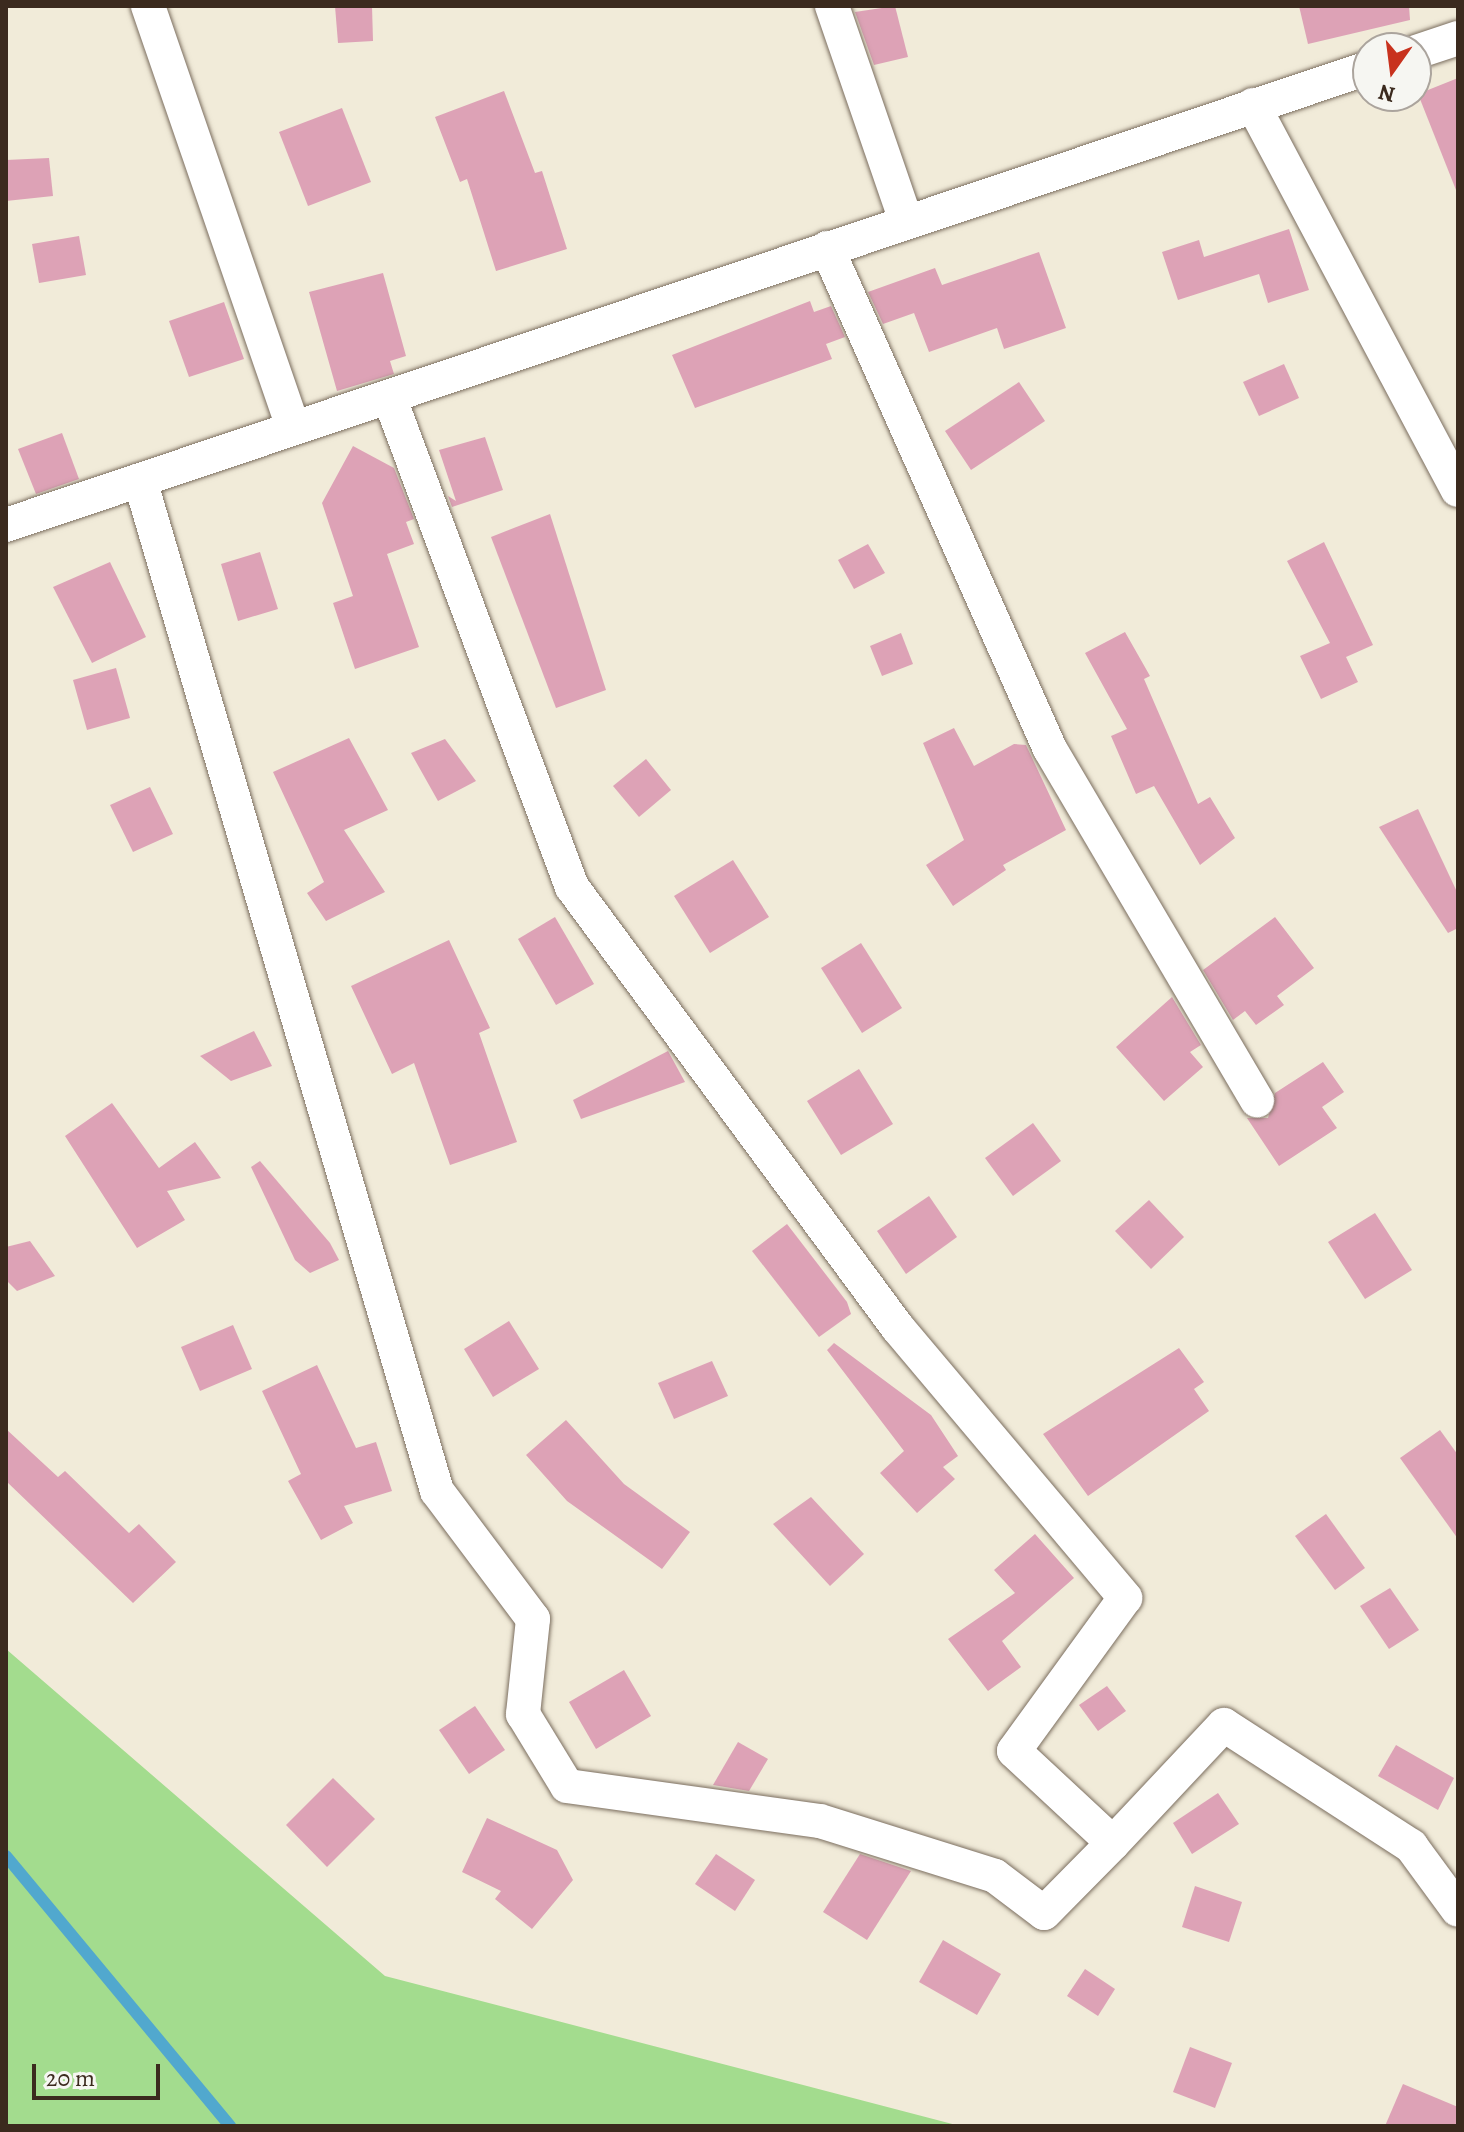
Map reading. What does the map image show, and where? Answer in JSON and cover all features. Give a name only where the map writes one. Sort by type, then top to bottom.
[{"type":"street","points":[[148,6],[292,425]]},
{"type":"street","points":[[832,6],[906,221]]},
{"type":"street","points":[[1432,47],[1458,38]]},
{"type":"street","points":[[6,525],[292,425],[390,399],[906,221],[1352,73]]},
{"type":"street","points":[[1253,105],[1458,490]]},
{"type":"street","points":[[827,248],[1050,749],[1257,1101]]},
{"type":"street","points":[[390,399],[572,887],[898,1328],[1125,1598],[1014,1751],[1113,1843]]},
{"type":"street","points":[[140,480],[437,1491],[533,1619],[523,1714],[567,1786],[820,1821],[995,1876],[1044,1913],[1224,1725],[1411,1846],[1458,1910]]},
{"type":"green space","points":[[6,1649],[385,1976],[960,2126],[6,2126]]},
{"type":"building","points":[[335,6],[372,6],[373,41],[338,43]]},
{"type":"building","points":[[895,6],[908,57],[874,65],[855,12]]},
{"type":"building","points":[[1299,6],[1409,6],[1410,20],[1308,44]]},
{"type":"building","points":[[1458,78],[1456,190],[1425,112],[1432,112],[1432,88]]},
{"type":"building","points":[[504,91],[535,173],[542,171],[567,249],[496,271],[467,179],[460,182],[435,117]]},
{"type":"building","points":[[342,108],[371,182],[308,206],[279,132]]},
{"type":"building","points":[[49,158],[53,196],[6,201],[6,160]]},
{"type":"building","points":[[1289,229],[1309,290],[1268,303],[1259,274],[1178,300],[1162,252],[1199,240],[1204,257]]},
{"type":"building","points":[[79,236],[86,275],[39,283],[32,244]]},
{"type":"building","points":[[1039,252],[1066,328],[1004,349],[997,328],[929,352],[914,313],[883,324],[868,292],[935,268],[942,285]]},
{"type":"building","points":[[383,273],[406,356],[390,361],[394,374],[337,391],[309,292]]},
{"type":"building","points":[[810,301],[814,312],[831,306],[845,337],[826,344],[832,359],[695,408],[672,355]]},
{"type":"building","points":[[224,302],[244,359],[189,377],[169,321]]},
{"type":"building","points":[[1284,364],[1299,398],[1259,416],[1243,382]]},
{"type":"building","points":[[1019,382],[1045,421],[971,470],[945,431]]},
{"type":"building","points":[[62,433],[79,479],[36,494],[18,449]]},
{"type":"building","points":[[485,437],[503,490],[452,507],[448,496],[456,501],[439,450]]},
{"type":"building","points":[[353,446],[394,468],[414,519],[406,522],[414,544],[387,554],[419,647],[355,669],[333,603],[353,596],[322,503]]},
{"type":"building","points":[[550,514],[606,690],[556,708],[491,537]]},
{"type":"building","points":[[1324,542],[1373,645],[1346,657],[1358,682],[1321,699],[1300,656],[1330,643],[1287,561]]},
{"type":"building","points":[[868,544],[885,573],[854,589],[838,560]]},
{"type":"building","points":[[260,552],[278,609],[238,621],[221,564]]},
{"type":"building","points":[[110,562],[146,637],[92,663],[53,587]]},
{"type":"building","points":[[1125,632],[1150,676],[1144,679],[1198,804],[1210,797],[1235,838],[1200,865],[1154,786],[1136,794],[1111,736],[1127,729],[1085,653]]},
{"type":"building","points":[[901,633],[913,664],[882,676],[870,646]]},
{"type":"building","points":[[116,668],[130,718],[87,730],[73,680]]},
{"type":"building","points":[[954,728],[974,766],[1014,744],[1026,745],[1066,830],[1003,865],[1006,870],[953,906],[926,865],[964,840],[923,743]]},
{"type":"building","points":[[349,738],[388,810],[344,830],[385,892],[326,921],[307,893],[324,882],[273,772]]},
{"type":"building","points":[[445,739],[476,781],[438,801],[411,753]]},
{"type":"building","points":[[646,759],[671,790],[639,817],[613,786]]},
{"type":"building","points":[[150,787],[173,834],[133,852],[110,805]]},
{"type":"building","points":[[1418,809],[1458,894],[1458,928],[1448,933],[1379,827]]},
{"type":"building","points":[[733,860],[769,917],[710,953],[674,896]]},
{"type":"building","points":[[555,917],[594,984],[556,1005],[518,939]]},
{"type":"building","points":[[1275,917],[1314,968],[1277,996],[1284,1005],[1256,1025],[1245,1011],[1233,1020],[1203,970]]},
{"type":"building","points":[[449,940],[490,1028],[479,1033],[517,1142],[450,1165],[414,1063],[392,1074],[351,986]]},
{"type":"building","points":[[861,943],[902,1008],[862,1033],[821,968]]},
{"type":"building","points":[[1172,997],[1201,1045],[1190,1052],[1203,1067],[1164,1101],[1116,1047]]},
{"type":"building","points":[[254,1031],[272,1066],[231,1081],[200,1056]]},
{"type":"building","points":[[668,1051],[685,1082],[581,1119],[573,1100]]},
{"type":"building","points":[[1323,1062],[1344,1092],[1322,1107],[1337,1128],[1279,1166],[1247,1118],[1268,1118],[1275,1093]]},
{"type":"building","points":[[859,1069],[893,1124],[841,1155],[807,1101]]},
{"type":"building","points":[[112,1103],[159,1168],[195,1142],[221,1178],[167,1191],[185,1220],[137,1248],[65,1136]]},
{"type":"building","points":[[1033,1123],[1061,1161],[1013,1196],[985,1158]]},
{"type":"building","points":[[260,1161],[330,1243],[339,1260],[310,1273],[295,1260],[251,1167]]},
{"type":"building","points":[[929,1196],[957,1237],[906,1274],[877,1231]]},
{"type":"building","points":[[1149,1200],[1184,1237],[1151,1269],[1115,1231]]},
{"type":"building","points":[[1375,1213],[1412,1270],[1365,1299],[1328,1242]]},
{"type":"building","points":[[787,1224],[847,1302],[851,1314],[819,1337],[752,1251]]},
{"type":"building","points":[[30,1241],[55,1276],[17,1291],[6,1280],[6,1247]]},
{"type":"building","points":[[509,1321],[539,1369],[493,1397],[464,1349]]},
{"type":"building","points":[[233,1325],[252,1369],[200,1391],[181,1347]]},
{"type":"building","points":[[834,1343],[931,1415],[958,1456],[943,1467],[955,1479],[917,1513],[880,1473],[904,1451],[827,1350]]},
{"type":"building","points":[[1179,1348],[1204,1382],[1194,1389],[1209,1411],[1088,1496],[1043,1434]]},
{"type":"building","points":[[712,1361],[728,1396],[674,1419],[658,1383]]},
{"type":"building","points":[[317,1365],[356,1448],[376,1442],[392,1491],[344,1506],[353,1523],[321,1540],[288,1481],[301,1474],[262,1391]]},
{"type":"building","points":[[566,1420],[624,1484],[690,1532],[662,1569],[567,1501],[526,1455]]},
{"type":"building","points":[[6,1429],[58,1477],[65,1471],[129,1533],[139,1524],[176,1562],[133,1603],[6,1481]]},
{"type":"building","points":[[1440,1430],[1458,1455],[1458,1539],[1400,1458]]},
{"type":"building","points":[[811,1497],[864,1554],[830,1586],[773,1524]]},
{"type":"building","points":[[1326,1514],[1365,1568],[1335,1590],[1295,1536]]},
{"type":"building","points":[[1035,1534],[1074,1578],[1002,1641],[1021,1667],[988,1691],[948,1639],[1015,1593],[994,1570]]},
{"type":"building","points":[[1390,1588],[1419,1630],[1389,1649],[1360,1606]]},
{"type":"building","points":[[624,1670],[651,1716],[596,1749],[569,1702]]},
{"type":"building","points":[[1107,1686],[1126,1711],[1098,1731],[1079,1705]]},
{"type":"building","points":[[475,1706],[505,1750],[469,1774],[439,1730]]},
{"type":"building","points":[[738,1742],[768,1759],[749,1791],[713,1785]]},
{"type":"building","points":[[1396,1745],[1454,1778],[1438,1810],[1378,1776]]},
{"type":"building","points":[[333,1778],[375,1819],[327,1867],[286,1825]]},
{"type":"building","points":[[1218,1793],[1239,1824],[1192,1854],[1173,1823]]},
{"type":"building","points":[[487,1818],[557,1850],[573,1880],[532,1929],[495,1899],[501,1891],[462,1872]]},
{"type":"building","points":[[716,1854],[755,1880],[735,1911],[695,1884]]},
{"type":"building","points":[[860,1854],[911,1871],[867,1940],[823,1912]]},
{"type":"building","points":[[1195,1886],[1242,1902],[1229,1942],[1182,1927]]},
{"type":"building","points":[[943,1940],[1001,1974],[977,2015],[919,1982]]},
{"type":"building","points":[[1085,1969],[1115,1989],[1098,2016],[1067,1996]]},
{"type":"building","points":[[1190,2047],[1232,2063],[1215,2108],[1173,2092]]},
{"type":"building","points":[[1403,2084],[1458,2107],[1458,2126],[1385,2126]]},
{"type":"waterway","points":[[6,1856],[230,2126]]}]
